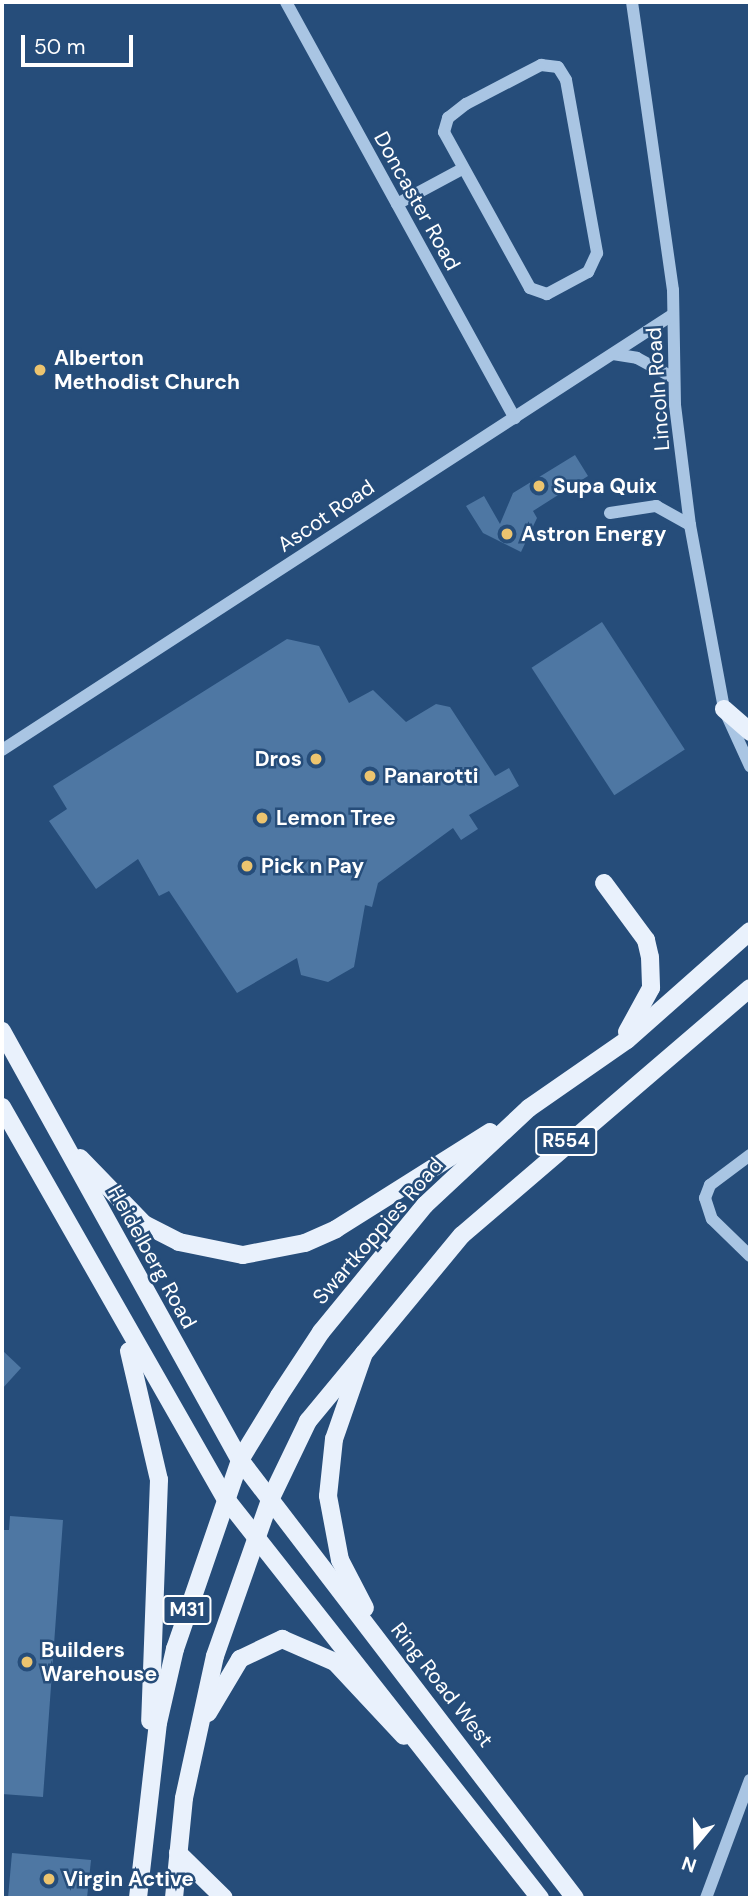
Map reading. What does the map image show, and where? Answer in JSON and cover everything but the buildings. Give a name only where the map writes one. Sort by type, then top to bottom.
[{"type":"main road","points":[[724,709],[750,732]]},
{"type":"main road","points":[[603,1057],[644,1005],[652,974],[646,940],[604,883]]},
{"type":"main road","name":"Swartkoppies Road","points":[[226,1500],[240,1460],[371,1266],[425,1205],[529,1108],[603,1057],[750,931]]},
{"type":"main road","name":"R554","points":[[255,1539],[307,1421],[366,1346],[461,1235],[750,988]]},
{"type":"main road","name":"Heidelberg Road","points":[[2,1031],[240,1460],[270,1500]]},
{"type":"main road","points":[[2,1107],[122,1324],[226,1500],[436,1762],[540,1898]]},
{"type":"main road","points":[[59,1134],[144,1224],[179,1242],[243,1255],[306,1243],[336,1229],[529,1108]]},
{"type":"main road","points":[[122,1324],[159,1480],[152,1768]]},
{"type":"main road","points":[[366,1346],[328,1465],[330,1525],[340,1560],[393,1658]]},
{"type":"main road","name":"M31","points":[[138,1898],[152,1768],[175,1649],[226,1500]]},
{"type":"main road","name":"Ring Road West","points":[[270,1500],[575,1898]]},
{"type":"main road","name":"M31","points":[[173,1898],[198,1731],[255,1539]]},
{"type":"main road","points":[[198,1731],[240,1659],[282,1639],[335,1661],[436,1762]]},
{"type":"main road","points":[[178,1853],[224,1898]]},
{"type":"street","name":"Doncaster Road","points":[[286,2],[515,418]]},
{"type":"street","name":"Lincoln Road","points":[[632,2],[672,315],[674,378],[690,525],[724,709],[750,766]]},
{"type":"street","points":[[558,67],[596,241],[594,264],[555,293],[530,288],[462,169],[444,132],[448,118],[532,69],[558,67]]},
{"type":"street","points":[[397,204],[462,169]]},
{"type":"street","name":"Ascot Road","points":[[2,750],[672,315]]},
{"type":"street","points":[[613,354],[637,358],[674,378]]},
{"type":"street","points":[[610,513],[656,506],[690,525]]},
{"type":"street","points":[[750,1154],[710,1185],[705,1198],[712,1219],[750,1256]]},
{"type":"street","points":[[706,1898],[750,1780]]},
{"type":"street","points":[[737,1816],[750,1820]]},
{"type":"place","name":"Alberton Methodist Church","points":[[40,370]]},
{"type":"place","name":"Supa Quix","points":[[539,486]]},
{"type":"place","name":"Astron Energy","points":[[507,534]]},
{"type":"place","name":"Dros","points":[[316,759]]},
{"type":"place","name":"Panarotti","points":[[370,776]]},
{"type":"place","name":"Lemon Tree","points":[[262,818]]},
{"type":"place","name":"Pick n Pay","points":[[247,866]]},
{"type":"place","name":"Builders Warehouse","points":[[27,1662]]},
{"type":"place","name":"Virgin Active","points":[[49,1879]]}]
